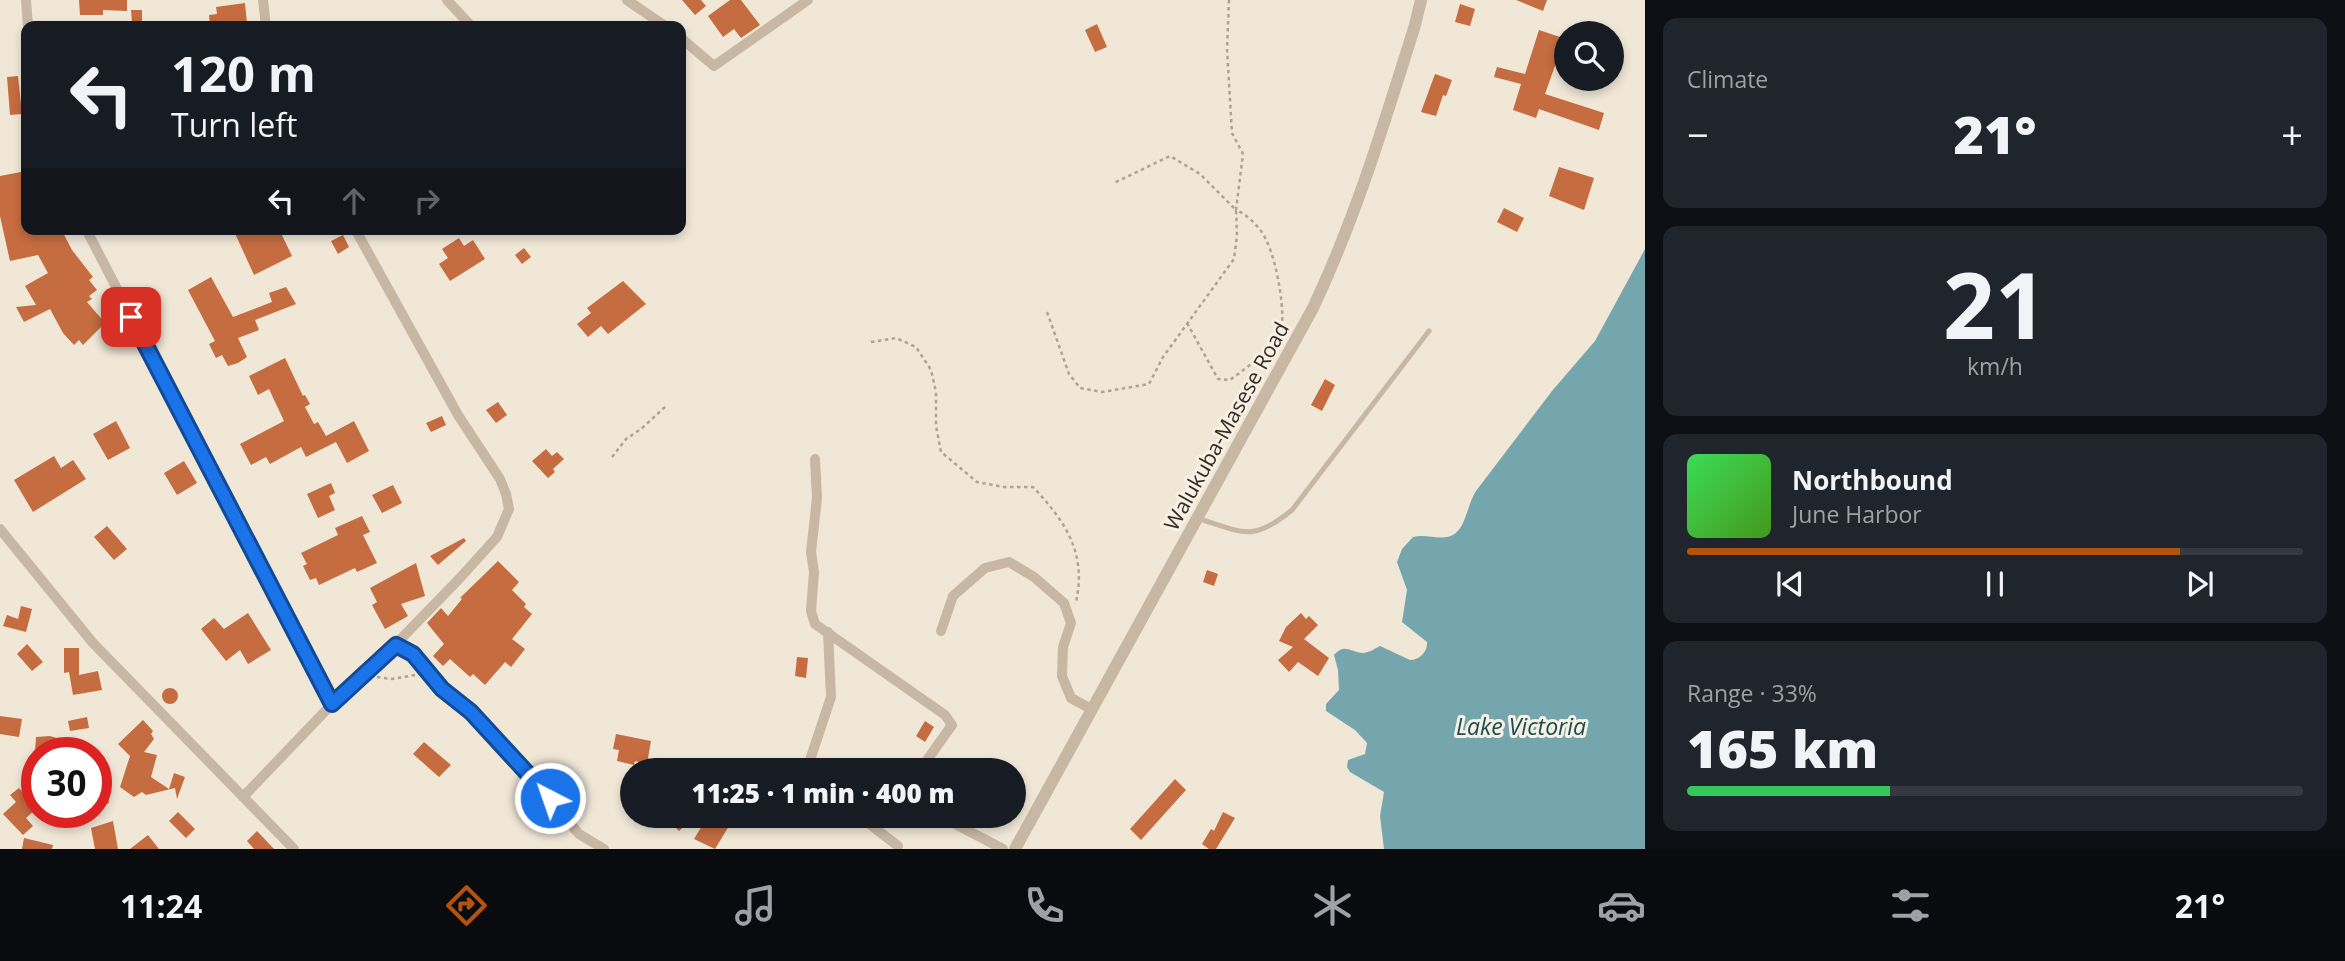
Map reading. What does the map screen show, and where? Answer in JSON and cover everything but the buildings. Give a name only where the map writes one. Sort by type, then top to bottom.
[{"type":"street","points":[[26,0],[28,21]]},
{"type":"street","points":[[263,0],[265,21]]},
{"type":"street","points":[[447,0],[466,21]]},
{"type":"street","points":[[628,0],[658,21]]},
{"type":"street","points":[[686,42],[714,66],[808,0]]},
{"type":"street","name":"Walukuba-Masese Road","points":[[1015,849],[1289,354],[1332,267],[1357,203],[1421,0]]},
{"type":"street","points":[[89,235],[332,704]]},
{"type":"street","points":[[243,797],[332,704],[396,645],[497,537],[509,509],[500,480],[458,415],[358,235]]},
{"type":"street","points":[[815,459],[817,498],[811,552],[814,572],[811,611],[815,624],[945,715],[952,724],[928,758]]},
{"type":"street","points":[[0,529],[93,643],[294,849]]},
{"type":"street","points":[[941,631],[953,596],[985,568],[1009,562],[1034,577],[1064,603],[1071,623],[1063,647],[1062,676],[1071,698],[1091,709]]},
{"type":"street","points":[[811,758],[831,698],[828,632]]},
{"type":"street","points":[[396,645],[413,654],[442,689],[471,712],[514,757],[579,834],[604,849]]},
{"type":"street","points":[[875,828],[898,846]]},
{"type":"street","points":[[963,828],[1003,849]]},
{"type":"lane","points":[[1196,518],[1241,531],[1259,532],[1276,524],[1292,510],[1429,331]]},
{"type":"path","points":[[1047,312],[1069,374],[1080,388],[1102,393],[1149,384],[1163,357],[1234,259],[1236,210],[1243,154],[1232,133],[1227,49],[1228,0]]},
{"type":"path","points":[[1114,183],[1170,156],[1200,174],[1262,232],[1275,266],[1282,328],[1266,353],[1230,380],[1218,379],[1187,322]]},
{"type":"path","points":[[871,342],[897,338],[916,347],[931,370],[936,392],[936,426],[942,452],[976,482],[1004,487],[1033,487],[1058,513],[1076,550],[1079,587],[1071,623]]},
{"type":"path","points":[[1266,353],[1289,354]]},
{"type":"path","points":[[612,457],[625,439],[641,429],[666,406]]},
{"type":"path","points":[[362,677],[392,678],[429,673]]},
{"type":"water","name":"Lake Victoria","points":[[1645,249],[1645,849],[1384,849],[1380,816],[1384,792],[1350,772],[1347,767],[1348,760],[1365,754],[1367,743],[1355,730],[1326,711],[1326,704],[1339,690],[1334,655],[1341,649],[1365,653],[1380,646],[1410,660],[1422,655],[1427,642],[1402,622],[1407,590],[1397,562],[1402,549],[1413,537],[1447,537],[1458,531],[1476,491],[1552,391],[1595,341]]},
{"type":"route","points":[[131,317],[332,704],[396,645],[413,654],[442,689],[471,712],[550,798]]}]
